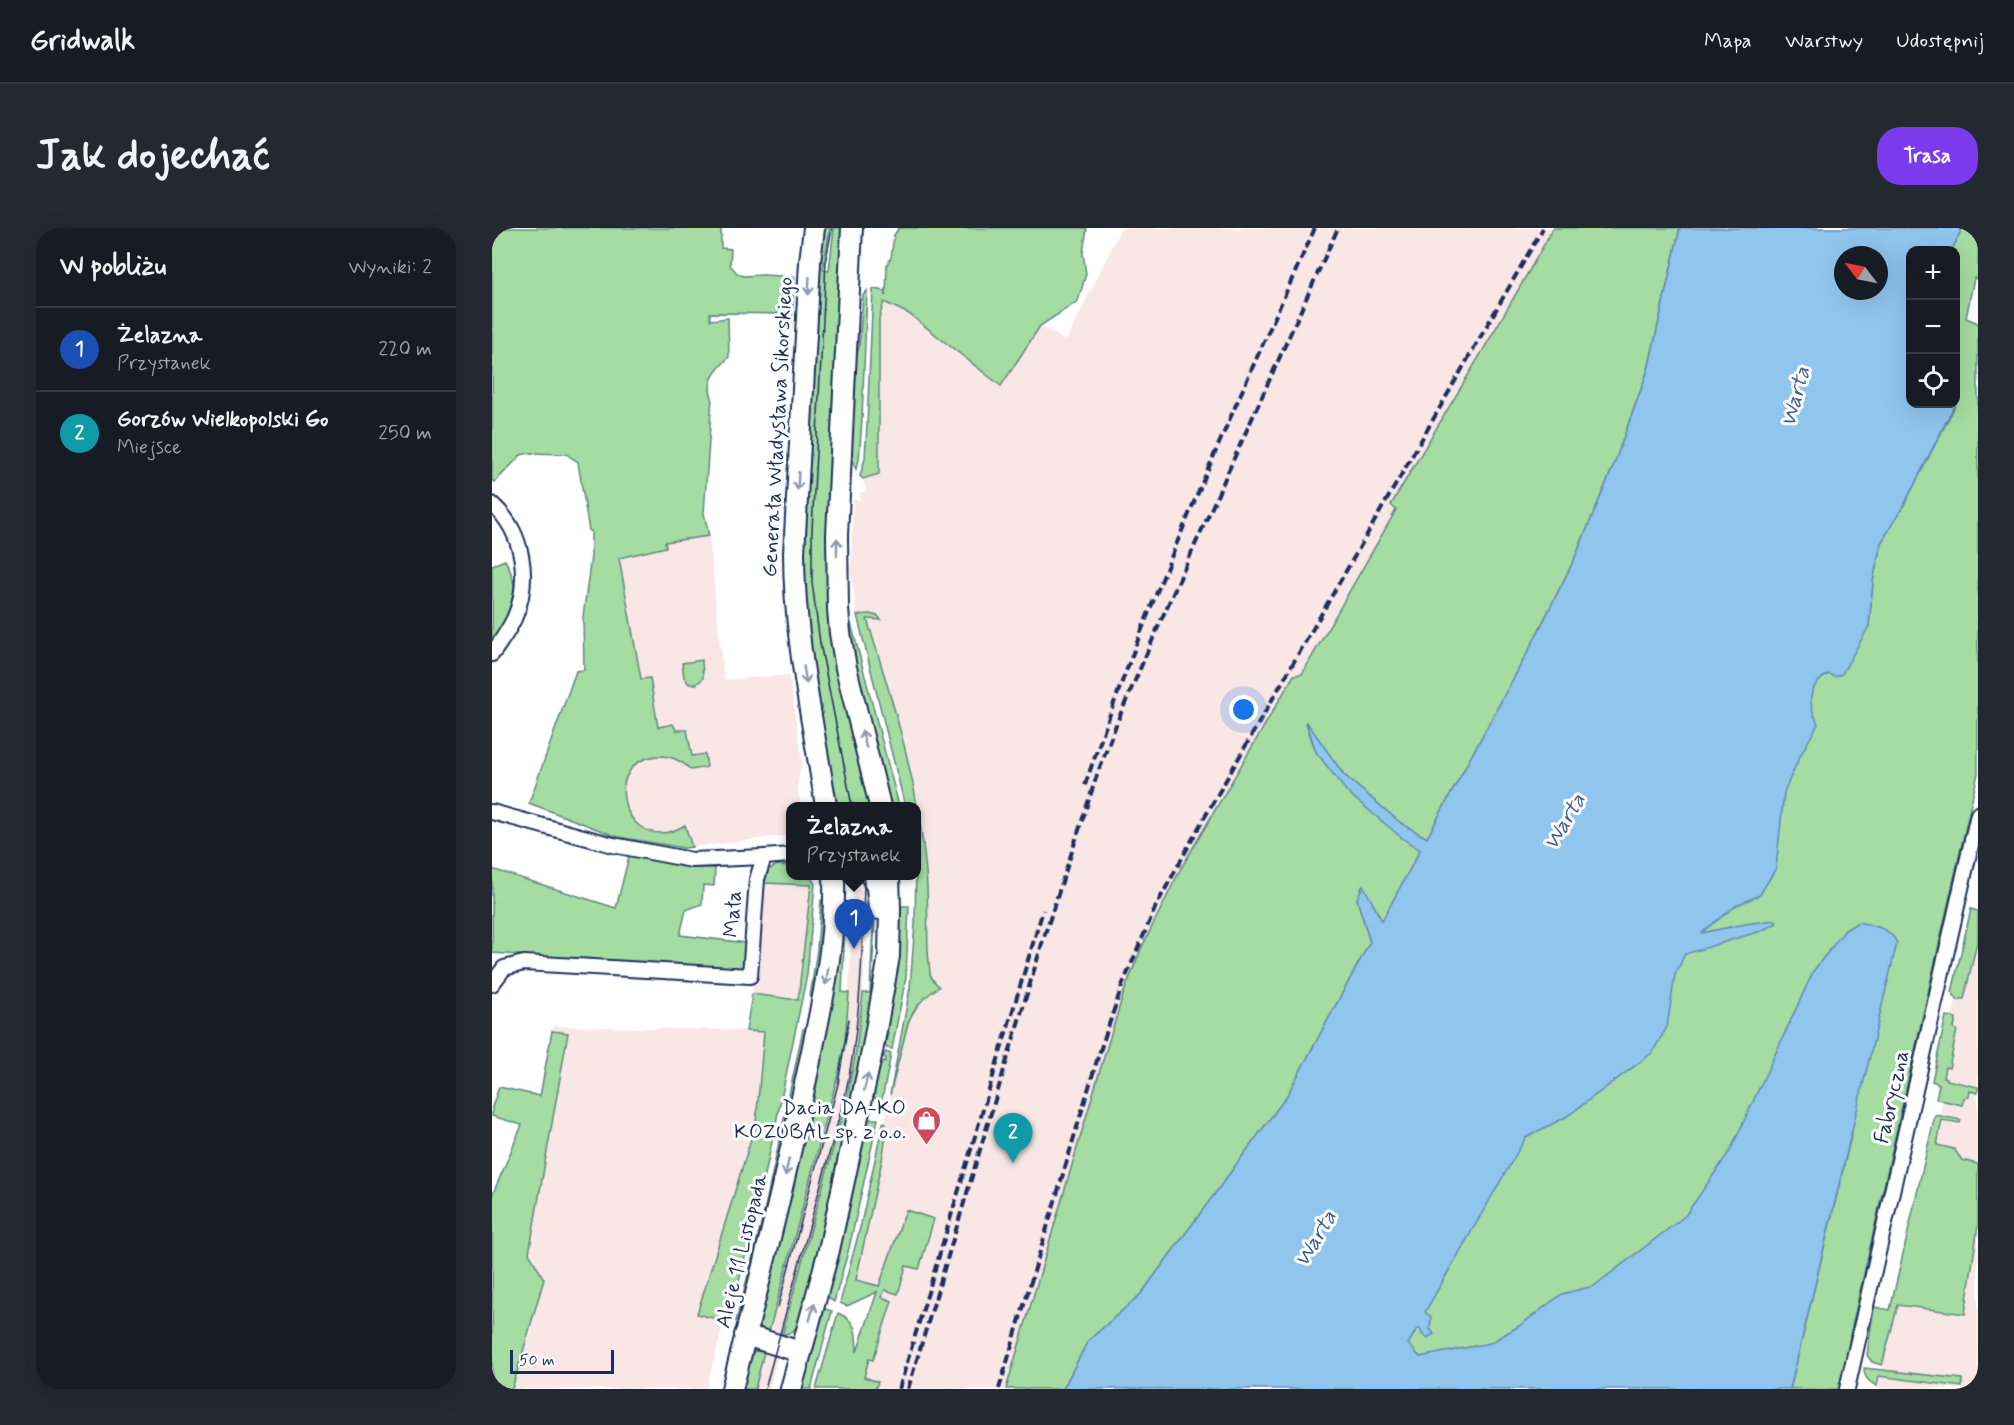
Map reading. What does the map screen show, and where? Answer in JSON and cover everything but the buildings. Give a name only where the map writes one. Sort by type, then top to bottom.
[{"type":"main road","name":"Generała Władysława Sikorskiego","points":[[814,228],[794,577],[802,657],[824,802]]},
{"type":"main road","points":[[852,228],[837,535],[838,609],[846,668],[878,802]]},
{"type":"main road","points":[[850,276],[861,254],[861,228]]},
{"type":"main road","name":"Aleje 11 Listopada","points":[[732,1389],[770,1243],[825,988],[833,927],[834,880]]},
{"type":"main road","points":[[873,880],[879,897],[878,956],[882,987]]},
{"type":"main road","points":[[791,1389],[831,1239],[873,1047],[889,956],[889,880]]},
{"type":"main road","points":[[746,1335],[801,1352]]},
{"type":"street","points":[[492,504],[507,520],[514,534],[521,555],[523,577],[522,592],[513,620],[492,654]]},
{"type":"street","points":[[492,812],[613,845],[692,860],[786,855]]},
{"type":"street","name":"Fabryczna","points":[[1847,1389],[1978,814]]},
{"type":"street","name":"Mała","points":[[492,984],[504,968],[524,963],[750,976],[757,879],[764,857]]},
{"type":"shaded area","points":[[1121,228],[1553,228],[1485,349],[1444,413],[1391,505],[1396,509],[1302,674],[1294,675],[1159,910],[1124,992],[1006,1389],[850,1389],[879,1286],[856,1280],[882,1160],[890,1095],[908,1023],[913,1012],[925,997],[939,987],[931,976],[928,952],[928,891],[921,802],[918,802],[891,695],[867,619],[880,620],[878,616],[857,615],[851,573],[853,500],[860,500],[860,492],[866,492],[863,479],[879,474],[879,319],[884,310],[884,302],[909,314],[1001,386],[1040,326],[1066,341]]},
{"type":"shaded area","points":[[591,530],[665,542],[709,536],[724,680],[789,675],[802,761],[797,786],[800,802],[786,802],[786,836],[684,848],[618,837],[529,803],[576,671],[584,670],[583,617],[591,556]]},
{"type":"shaded area","points":[[764,883],[811,884],[798,1001],[752,994]]},
{"type":"shaded area","points":[[853,890],[867,890],[863,1007],[847,1097],[769,1389],[755,1389],[845,1041]]},
{"type":"shaded area","points":[[1978,925],[1978,1389],[1877,1389],[1946,1085],[1937,1083],[1957,996]]},
{"type":"shaded area","points":[[553,1026],[764,1031],[756,1123],[697,1314],[724,1322],[706,1389],[492,1389],[513,1279],[540,1096]]},
{"type":"green space","points":[[492,228],[721,228],[721,248],[731,249],[730,265],[737,273],[743,276],[795,277],[791,329],[782,329],[783,314],[710,313],[710,320],[728,318],[729,357],[714,375],[710,385],[712,397],[704,513],[709,536],[665,542],[666,547],[619,558],[641,679],[650,678],[658,727],[673,724],[676,730],[687,730],[692,756],[705,754],[707,767],[691,770],[676,759],[667,756],[657,756],[638,762],[627,775],[623,790],[626,807],[634,821],[647,830],[664,833],[685,825],[692,847],[684,848],[618,837],[529,803],[576,671],[584,670],[583,617],[591,556],[591,531],[589,531],[578,462],[566,454],[521,455],[495,482],[492,480]]},
{"type":"green space","points":[[821,228],[830,228],[823,270],[829,271],[834,228],[843,228],[832,479],[868,802],[833,802],[808,652],[801,568]]},
{"type":"green space","points":[[899,228],[1085,228],[1087,229],[1083,253],[1086,274],[1078,301],[1040,326],[1001,386],[909,314],[884,302],[879,319],[879,474],[863,479],[860,476],[865,458],[873,289],[885,291],[886,296],[887,264],[891,258],[894,235]]},
{"type":"green space","points":[[1553,228],[1680,228],[1648,370],[1613,467],[1574,560],[1530,648],[1427,838],[1402,824],[1344,775],[1306,723],[1316,752],[1402,838],[1421,849],[1382,921],[1363,886],[1357,899],[1370,942],[1287,1096],[1141,1294],[1088,1341],[1063,1389],[1006,1389],[1100,1070],[1124,992],[1141,949],[1180,870],[1294,675],[1302,674],[1396,510],[1391,505]]},
{"type":"green space","points":[[1962,228],[1978,228],[1978,279],[1974,278],[1966,318],[1978,323],[1978,773],[1850,1335],[1840,1389],[1790,1389],[1852,1132],[1851,1090],[1700,1227],[1509,1344],[1420,1357],[1399,1336],[1465,1220],[1807,690],[1828,674],[1869,626],[1873,581],[1881,543],[1904,505],[1954,408],[1960,408],[1960,246],[1954,246]]},
{"type":"green space","points":[[867,291],[862,419],[859,460],[856,469],[849,455],[852,373],[859,347],[863,295]]},
{"type":"green space","points":[[505,560],[514,582],[513,602],[505,621],[492,641],[492,565]]},
{"type":"green space","points":[[869,614],[878,616],[881,620],[867,619],[911,775],[916,802],[904,802],[857,615]]},
{"type":"green space","points":[[847,623],[851,623],[898,802],[886,802],[856,678]]},
{"type":"green space","points":[[702,660],[703,678],[697,684],[689,684],[684,677],[682,663]]},
{"type":"green space","points":[[921,828],[927,883],[930,975],[939,987],[920,1002],[908,1023],[890,1095],[910,988],[916,880],[921,880]]},
{"type":"green space","points":[[629,856],[691,868],[715,868],[714,886],[703,885],[702,904],[686,910],[680,935],[746,943],[743,966],[735,970],[492,953],[492,869],[616,908]]},
{"type":"green space","points":[[777,865],[786,866],[786,880],[812,880],[815,884],[807,975],[764,1180],[729,1322],[697,1314],[756,1123],[764,1032],[746,1031],[752,994],[798,1000],[811,885],[764,883],[766,871]]},
{"type":"green space","points":[[821,900],[826,900],[815,998],[810,997]]},
{"type":"green space","points":[[842,902],[846,902],[842,992],[849,993],[845,1041],[769,1332],[761,1328],[759,1319]]},
{"type":"green space","points":[[874,903],[876,903],[870,1009],[863,1054],[830,1211],[801,1321],[792,1332],[782,1335],[847,1097],[856,1051],[863,993],[870,993]]},
{"type":"green space","points":[[897,906],[909,906],[906,977],[892,1049],[885,1046],[888,1033],[884,1032]]},
{"type":"green space","points":[[1971,909],[1978,911],[1978,938],[1964,999],[1957,1000],[1952,992]]},
{"type":"green space","points":[[1946,1016],[1956,1018],[1954,1028],[1957,1030],[1949,1068],[1945,1067],[1943,1077],[1978,1087],[1978,1093],[1970,1091],[1969,1097],[1964,1098],[1962,1105],[1936,1099],[1939,1084],[1932,1081]]},
{"type":"green space","points":[[803,1029],[809,1030],[742,1320],[736,1321],[763,1217]]},
{"type":"green space","points":[[552,1031],[568,1033],[529,1253],[544,1279],[512,1389],[492,1389],[492,1196],[522,1125],[492,1116],[492,1107],[499,1087],[540,1096]]},
{"type":"green space","points":[[886,1052],[891,1054],[882,1100],[875,1098],[872,1093],[877,1065],[881,1065],[882,1061],[885,1062],[886,1058],[883,1057]]},
{"type":"green space","points":[[1935,1115],[1961,1120],[1960,1123],[1942,1120],[1937,1145],[1954,1149],[1962,1160],[1978,1164],[1978,1226],[1965,1314],[1898,1305],[1882,1365],[1872,1362],[1867,1355],[1874,1307],[1890,1310]]},
{"type":"green space","points":[[871,1119],[878,1119],[849,1248],[834,1302],[824,1294],[865,1123]]},
{"type":"green space","points":[[885,1122],[887,1130],[882,1160],[856,1280],[879,1286],[906,1210],[934,1219],[919,1269],[906,1266],[898,1294],[885,1290],[882,1297],[892,1301],[873,1360],[869,1359],[864,1377],[878,1382],[875,1389],[816,1389],[838,1313],[853,1324],[857,1352],[877,1292],[847,1306],[840,1303]]},
{"type":"green space","points":[[825,1309],[832,1311],[811,1389],[798,1389],[822,1311]]},
{"type":"green space","points":[[755,1351],[764,1352],[755,1389],[739,1389],[751,1354]]},
{"type":"green space","points":[[1864,1368],[1962,1379],[1962,1387],[1879,1376],[1877,1386],[1868,1379]]},
{"type":"water","name":"Warta","points":[[1680,228],[1962,228],[1954,246],[1906,246],[1906,408],[1953,408],[1904,505],[1881,543],[1873,581],[1869,626],[1842,674],[1835,677],[1828,674],[1813,690],[1812,709],[1818,724],[1784,792],[1776,868],[1760,895],[1737,905],[1701,933],[1775,920],[1777,923],[1761,931],[1685,954],[1675,975],[1667,1027],[1652,1053],[1566,1117],[1526,1137],[1425,1312],[1431,1317],[1430,1329],[1434,1334],[1427,1338],[1420,1329],[1417,1329],[1408,1344],[1420,1357],[1490,1343],[1519,1326],[1562,1294],[1594,1286],[1685,1216],[1730,1151],[1814,970],[1845,930],[1858,922],[1886,930],[1897,943],[1790,1389],[1063,1389],[1088,1341],[1141,1294],[1286,1097],[1370,942],[1357,899],[1363,885],[1382,921],[1420,850],[1402,838],[1347,792],[1316,752],[1306,721],[1344,775],[1402,824],[1427,838],[1530,648],[1574,560],[1613,467],[1648,370]]},
{"type":"tram line","points":[[832,228],[826,260],[812,529],[812,582],[820,643],[851,802]]},
{"type":"tram line","points":[[765,1389],[845,1096],[855,1041],[860,986],[864,880]]},
{"type":"tram line","points":[[778,1307],[838,1084],[849,1019]]},
{"type":"railway","points":[[1085,785],[1164,573],[1315,228]]},
{"type":"railway","points":[[908,1389],[1044,937],[1097,775],[1162,618],[1338,228]]},
{"type":"railway","points":[[999,1389],[1097,1060],[1122,986],[1156,906],[1199,827],[1543,228]]},
{"type":"railway","points":[[899,1389],[1043,910]]},
{"type":"place","name":"Żelazna","points":[[854,949]]},
{"type":"place","name":"Dacia DA-KO KOZUBAL sp. z o.o.","points":[[927,1146]]},
{"type":"place","name":"Gorzów Wielkopolski Go","points":[[1013,1163]]}]
